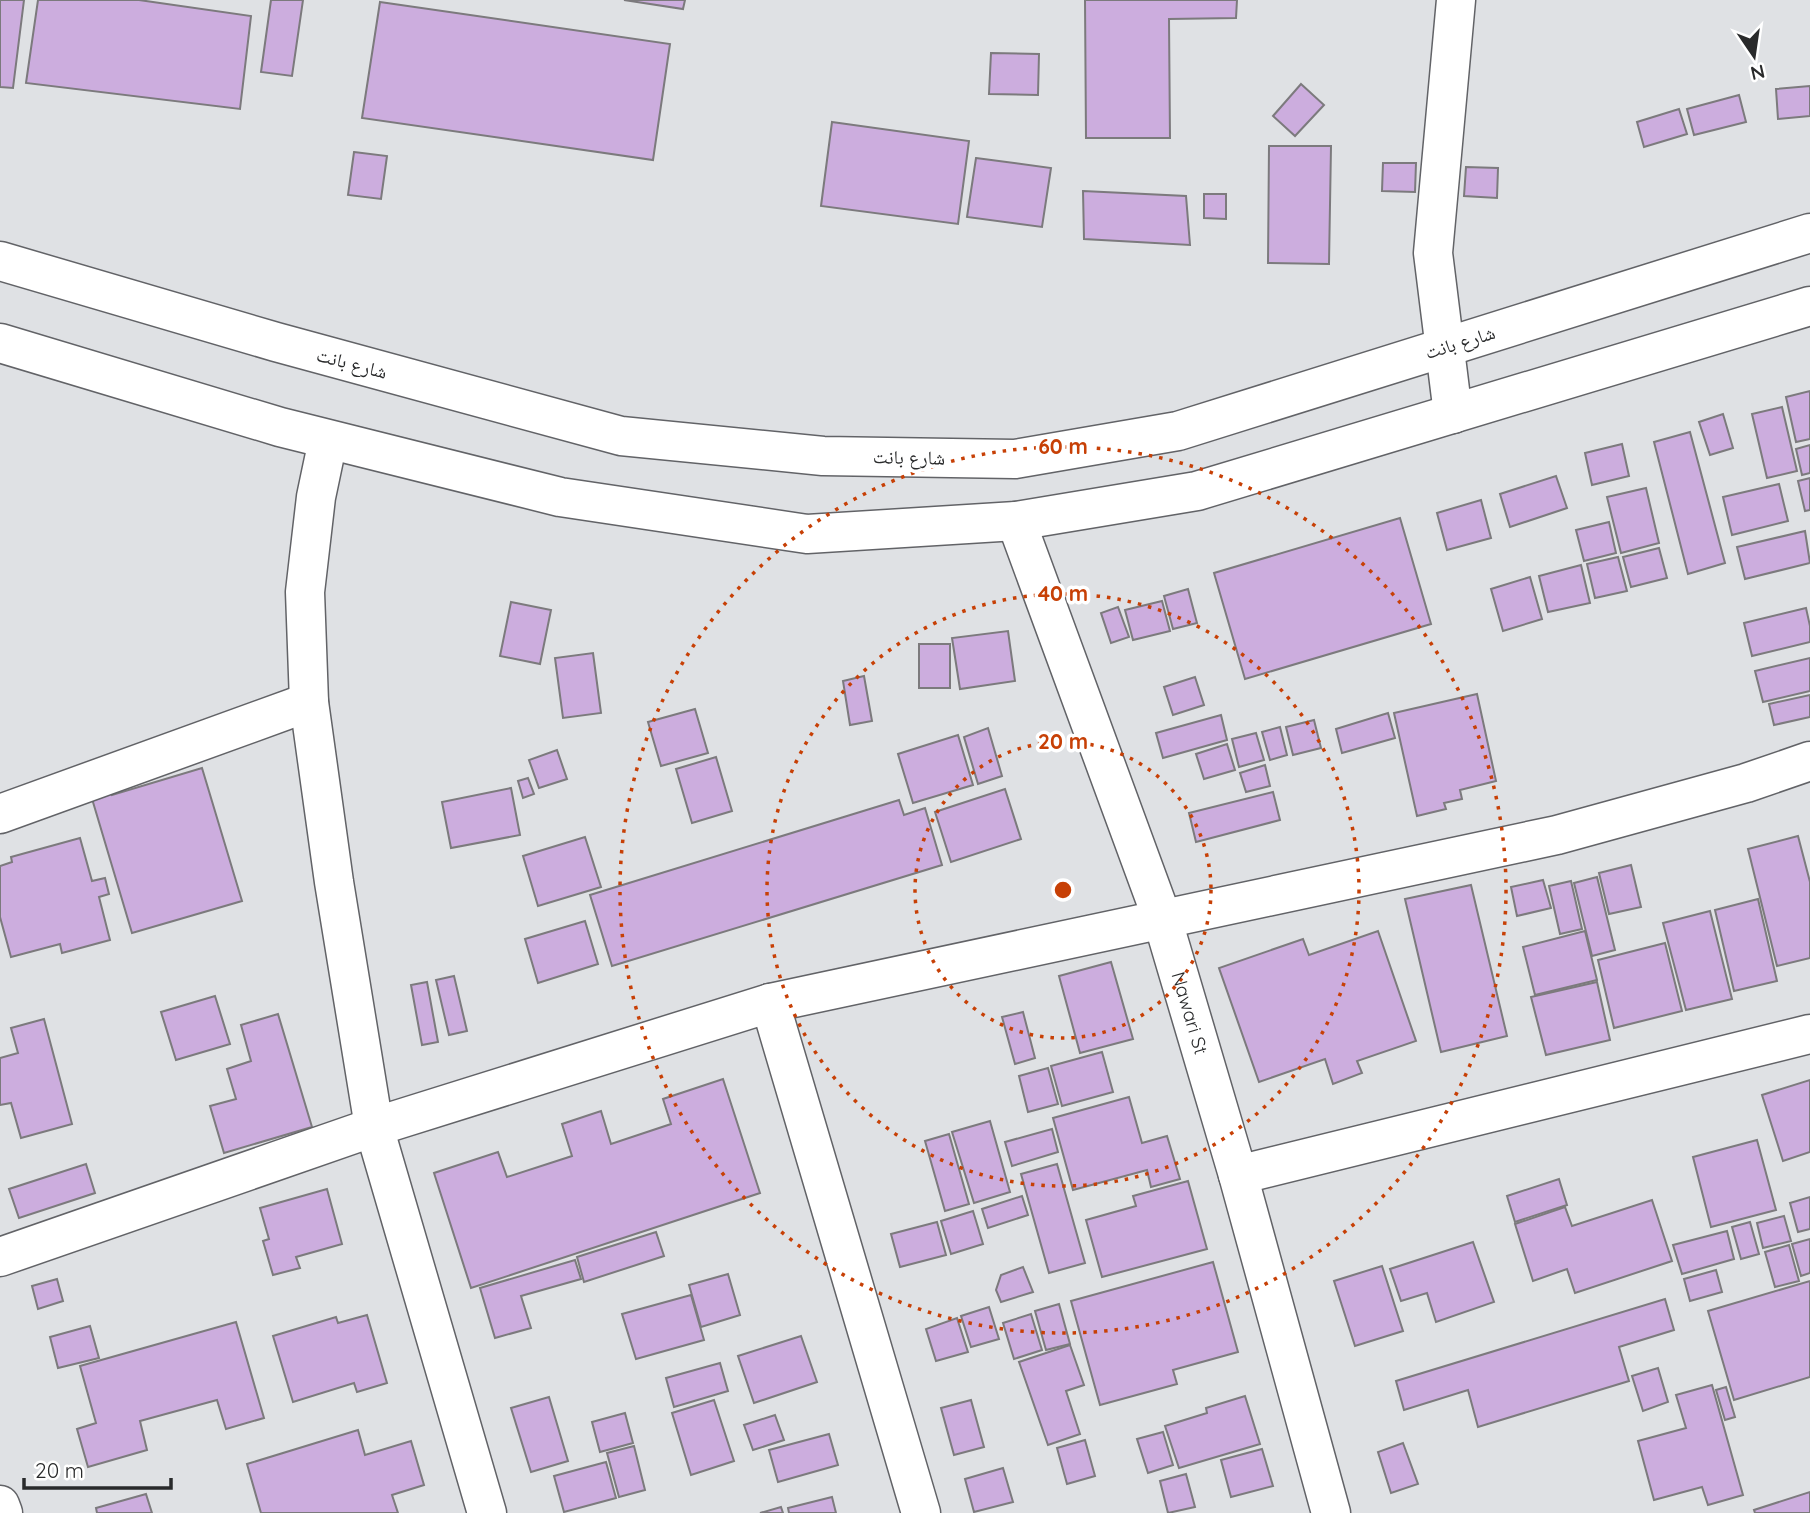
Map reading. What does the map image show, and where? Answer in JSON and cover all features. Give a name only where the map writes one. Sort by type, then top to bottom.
[{"type":"street","points":[[1453,414],[1433,253],[1456,0]]},
{"type":"street","name":"شارع بانت","points":[[0,261],[276,342],[621,436],[823,456],[1015,459],[1178,431],[1810,233]]},
{"type":"street","points":[[0,343],[328,440],[560,497],[807,534],[1016,522],[1197,491],[1810,306]]},
{"type":"street","points":[[328,440],[316,497],[305,592],[309,702],[334,882],[374,1127],[486,1513]]},
{"type":"street","name":"Nawari St","points":[[1016,522],[1162,918],[1238,1175],[1331,1513]]},
{"type":"street","points":[[0,814],[309,702]]},
{"type":"street","points":[[0,1257],[374,1127],[770,1003],[1558,835],[1746,783],[1810,761]]},
{"type":"street","points":[[770,1003],[921,1513]]},
{"type":"street","points":[[1238,1175],[1810,1034]]},
{"type":"street","points":[[0,1505],[3,1513]]},
{"type":"building","points":[[0,0],[24,0],[13,88],[0,87]]},
{"type":"building","points":[[38,0],[139,0],[251,16],[240,109],[26,83]]},
{"type":"building","points":[[271,0],[303,0],[292,76],[261,72]]},
{"type":"building","points":[[624,0],[685,0],[683,9]]},
{"type":"building","points":[[1085,0],[1237,0],[1236,18],[1169,19],[1170,138],[1086,138]]},
{"type":"building","points":[[380,2],[670,44],[653,160],[362,118]]},
{"type":"building","points":[[991,53],[1039,54],[1038,95],[989,94]]},
{"type":"building","points":[[1301,84],[1324,105],[1295,136],[1273,116]]},
{"type":"building","points":[[1810,86],[1810,116],[1778,119],[1776,89]]},
{"type":"building","points":[[1739,95],[1746,122],[1694,135],[1687,109]]},
{"type":"building","points":[[1679,109],[1687,134],[1644,147],[1637,122]]},
{"type":"building","points":[[832,122],[969,141],[958,224],[821,206]]},
{"type":"building","points":[[1269,146],[1331,146],[1329,264],[1268,263]]},
{"type":"building","points":[[354,152],[387,156],[381,199],[348,195]]},
{"type":"building","points":[[976,158],[1051,168],[1042,227],[967,217]]},
{"type":"building","points":[[1383,163],[1416,163],[1415,192],[1382,191]]},
{"type":"building","points":[[1466,167],[1498,168],[1497,198],[1464,196]]},
{"type":"building","points":[[1083,191],[1186,196],[1190,245],[1084,239]]},
{"type":"building","points":[[1204,194],[1226,194],[1226,219],[1204,218]]},
{"type":"building","points":[[1810,391],[1810,439],[1796,442],[1786,397]]},
{"type":"building","points":[[1782,407],[1797,471],[1767,478],[1752,414]]},
{"type":"building","points":[[1723,414],[1733,448],[1710,455],[1699,422]]},
{"type":"building","points":[[1690,432],[1725,563],[1688,574],[1654,442]]},
{"type":"building","points":[[1622,444],[1629,476],[1592,485],[1585,453]]},
{"type":"building","points":[[1810,445],[1810,473],[1802,475],[1796,449]]},
{"type":"building","points":[[1556,476],[1567,508],[1510,527],[1500,494]]},
{"type":"building","points":[[1810,478],[1810,510],[1805,511],[1798,481]]},
{"type":"building","points":[[1779,484],[1788,521],[1732,535],[1723,497]]},
{"type":"building","points":[[1646,488],[1659,543],[1621,553],[1607,497]]},
{"type":"building","points":[[1481,500],[1491,538],[1447,550],[1437,513]]},
{"type":"building","points":[[1400,518],[1431,624],[1245,679],[1214,573]]},
{"type":"building","points":[[1609,522],[1616,553],[1584,561],[1576,530]]},
{"type":"building","points":[[1805,531],[1810,563],[1745,579],[1737,547]]},
{"type":"building","points":[[1659,548],[1667,578],[1631,587],[1623,557]]},
{"type":"building","points":[[1618,557],[1627,591],[1595,598],[1587,564]]},
{"type":"building","points":[[1581,565],[1590,603],[1548,612],[1539,576]]},
{"type":"building","points":[[1530,577],[1542,619],[1503,631],[1491,589]]},
{"type":"building","points":[[1188,589],[1197,623],[1173,629],[1164,596]]},
{"type":"building","points":[[1162,601],[1170,631],[1133,640],[1125,610]]},
{"type":"building","points":[[511,602],[551,610],[540,664],[500,656]]},
{"type":"building","points":[[1118,607],[1129,637],[1111,643],[1101,613]]},
{"type":"building","points":[[1806,608],[1810,642],[1752,656],[1744,623]]},
{"type":"building","points":[[1008,631],[1015,681],[960,689],[952,638]]},
{"type":"building","points":[[919,644],[950,644],[950,688],[919,688]]},
{"type":"building","points":[[593,653],[601,713],[563,718],[555,658]]},
{"type":"building","points":[[1810,658],[1810,691],[1763,702],[1755,671]]},
{"type":"building","points":[[864,676],[872,721],[850,725],[843,681]]},
{"type":"building","points":[[1195,677],[1204,705],[1173,715],[1164,687]]},
{"type":"building","points":[[1477,694],[1496,781],[1460,790],[1462,799],[1444,803],[1446,809],[1417,816],[1394,713]]},
{"type":"building","points":[[1810,695],[1810,717],[1774,725],[1769,704]]},
{"type":"building","points":[[695,709],[708,753],[661,766],[648,722]]},
{"type":"building","points":[[1388,713],[1395,738],[1342,753],[1336,729]]},
{"type":"building","points":[[1221,715],[1227,740],[1163,758],[1156,733]]},
{"type":"building","points":[[1314,720],[1321,748],[1293,755],[1286,727]]},
{"type":"building","points":[[1280,727],[1287,755],[1270,760],[1262,732]]},
{"type":"building","points":[[988,728],[1002,776],[978,784],[964,737]]},
{"type":"building","points":[[1256,733],[1264,760],[1239,767],[1232,739]]},
{"type":"building","points":[[958,735],[973,785],[913,803],[898,754]]},
{"type":"building","points":[[1227,744],[1235,770],[1204,779],[1196,754]]},
{"type":"building","points":[[557,750],[567,779],[539,788],[529,760]]},
{"type":"building","points":[[716,757],[732,811],[692,823],[676,769]]},
{"type":"building","points":[[1265,765],[1270,786],[1246,792],[1240,773]]},
{"type":"building","points":[[202,768],[242,901],[132,933],[90,792],[110,787],[112,795]]},
{"type":"building","points":[[528,778],[534,794],[523,798],[518,781]]},
{"type":"building","points":[[511,788],[520,835],[451,848],[442,802]]},
{"type":"building","points":[[1005,789],[1021,839],[951,862],[935,812]]},
{"type":"building","points":[[1273,792],[1280,820],[1196,842],[1189,813]]},
{"type":"building","points":[[899,800],[904,815],[925,808],[942,865],[612,966],[590,895]]},
{"type":"building","points":[[1798,836],[1810,882],[1810,958],[1777,966],[1748,849]]},
{"type":"building","points":[[585,837],[601,887],[538,906],[523,856]]},
{"type":"building","points":[[80,838],[92,881],[105,878],[109,894],[99,897],[110,940],[62,953],[60,944],[11,957],[0,917],[0,866],[12,862],[11,857]]},
{"type":"building","points":[[1631,865],[1641,907],[1609,914],[1599,873]]},
{"type":"building","points":[[1597,877],[1615,950],[1592,956],[1574,883]]},
{"type":"building","points":[[1543,880],[1551,908],[1517,916],[1511,887]]},
{"type":"building","points":[[1571,881],[1582,929],[1560,934],[1549,886]]},
{"type":"building","points":[[1471,885],[1507,1036],[1441,1052],[1405,899]]},
{"type":"building","points":[[1758,899],[1777,981],[1734,991],[1715,910]]},
{"type":"building","points":[[1710,911],[1732,999],[1686,1010],[1663,923]]},
{"type":"building","points":[[585,921],[598,964],[538,983],[525,939]]},
{"type":"building","points":[[1378,931],[1416,1041],[1357,1061],[1362,1073],[1333,1084],[1325,1059],[1259,1082],[1219,968],[1303,939],[1309,955]]},
{"type":"building","points":[[1585,931],[1597,980],[1535,995],[1523,947]]},
{"type":"building","points":[[1665,943],[1682,1011],[1614,1028],[1598,960]]},
{"type":"building","points":[[1111,962],[1133,1039],[1080,1053],[1059,976]]},
{"type":"building","points":[[454,976],[467,1031],[449,1035],[436,980]]},
{"type":"building","points":[[427,982],[438,1042],[422,1045],[411,985]]},
{"type":"building","points":[[1597,982],[1610,1040],[1546,1055],[1531,997]]},
{"type":"building","points":[[215,996],[230,1044],[176,1060],[161,1012]]},
{"type":"building","points":[[1023,1012],[1035,1058],[1015,1064],[1002,1017]]},
{"type":"building","points":[[278,1014],[312,1127],[224,1153],[210,1106],[236,1099],[227,1069],[251,1061],[241,1025]]},
{"type":"building","points":[[44,1019],[72,1124],[21,1138],[11,1103],[0,1105],[0,1058],[18,1053],[11,1028]]},
{"type":"building","points":[[1102,1052],[1113,1092],[1062,1106],[1051,1066]]},
{"type":"building","points":[[1048,1068],[1058,1104],[1028,1112],[1019,1076]]},
{"type":"building","points":[[723,1079],[760,1193],[471,1288],[434,1173],[498,1152],[507,1177],[572,1156],[562,1124],[601,1111],[611,1144],[671,1124],[663,1099]]},
{"type":"building","points":[[1810,1080],[1810,1152],[1783,1161],[1762,1095]]},
{"type":"building","points":[[1129,1097],[1142,1143],[1167,1136],[1180,1179],[1151,1187],[1147,1170],[1073,1190],[1053,1118]]},
{"type":"building","points":[[990,1121],[1010,1192],[974,1203],[952,1132]]},
{"type":"building","points":[[1052,1129],[1058,1152],[1012,1166],[1005,1142]]},
{"type":"building","points":[[949,1134],[969,1204],[945,1211],[925,1141]]},
{"type":"building","points":[[1757,1140],[1776,1210],[1711,1227],[1693,1157]]},
{"type":"building","points":[[86,1164],[95,1193],[19,1218],[9,1189]]},
{"type":"building","points":[[1057,1164],[1085,1263],[1049,1273],[1021,1174]]},
{"type":"building","points":[[1559,1179],[1567,1205],[1515,1222],[1507,1196]]},
{"type":"building","points":[[1188,1181],[1207,1249],[1102,1277],[1086,1220],[1136,1206],[1133,1196]]},
{"type":"building","points":[[327,1189],[342,1244],[296,1257],[300,1268],[273,1275],[263,1241],[269,1239],[260,1208]]},
{"type":"building","points":[[1022,1196],[1028,1215],[988,1228],[982,1209]]},
{"type":"building","points":[[1810,1197],[1810,1229],[1798,1232],[1790,1203]]},
{"type":"building","points":[[1652,1200],[1672,1261],[1575,1293],[1567,1269],[1533,1281],[1515,1224],[1565,1207],[1572,1226]]},
{"type":"building","points":[[973,1211],[983,1244],[951,1254],[941,1221]]},
{"type":"building","points":[[1784,1216],[1791,1241],[1763,1248],[1757,1223]]},
{"type":"building","points":[[937,1222],[946,1255],[900,1267],[891,1234]]},
{"type":"building","points":[[1750,1222],[1759,1254],[1741,1259],[1732,1227]]},
{"type":"building","points":[[1727,1231],[1734,1259],[1682,1274],[1673,1245]]},
{"type":"building","points":[[656,1232],[664,1256],[584,1282],[577,1257]]},
{"type":"building","points":[[1810,1239],[1810,1273],[1801,1276],[1792,1244]]},
{"type":"building","points":[[1473,1242],[1494,1302],[1436,1322],[1427,1293],[1401,1301],[1390,1269]]},
{"type":"building","points":[[1789,1245],[1799,1281],[1775,1287],[1765,1252]]},
{"type":"building","points":[[575,1260],[581,1279],[521,1296],[531,1328],[495,1338],[480,1288]]},
{"type":"building","points":[[1213,1262],[1238,1352],[1173,1370],[1177,1384],[1100,1405],[1071,1301]]},
{"type":"building","points":[[1382,1266],[1403,1331],[1355,1346],[1334,1281]]},
{"type":"building","points":[[1023,1267],[1033,1292],[1001,1302],[996,1290],[1001,1275]]},
{"type":"building","points":[[1716,1270],[1722,1292],[1690,1301],[1684,1279]]},
{"type":"building","points":[[728,1274],[740,1315],[701,1327],[689,1285]]},
{"type":"building","points":[[57,1279],[63,1301],[38,1309],[32,1286]]},
{"type":"building","points":[[1810,1281],[1810,1377],[1734,1400],[1708,1311]]},
{"type":"building","points":[[691,1295],[704,1340],[636,1359],[622,1314]]},
{"type":"building","points":[[1665,1299],[1674,1330],[1619,1347],[1629,1381],[1478,1427],[1468,1390],[1404,1410],[1396,1381]]},
{"type":"building","points":[[1059,1304],[1070,1344],[1046,1350],[1035,1311]]},
{"type":"building","points":[[989,1307],[999,1339],[971,1347],[961,1316]]},
{"type":"building","points":[[1031,1314],[1042,1350],[1014,1359],[1003,1323]]},
{"type":"building","points":[[367,1315],[387,1383],[357,1392],[354,1383],[293,1402],[273,1336],[336,1317],[338,1323]]},
{"type":"building","points":[[957,1318],[968,1352],[936,1361],[926,1329]]},
{"type":"building","points":[[236,1322],[264,1418],[226,1429],[217,1400],[140,1421],[147,1450],[88,1467],[77,1429],[96,1423],[80,1366]]},
{"type":"building","points":[[90,1326],[99,1358],[58,1368],[50,1337]]},
{"type":"building","points":[[801,1336],[817,1382],[754,1403],[738,1356]]},
{"type":"building","points":[[1070,1345],[1084,1385],[1066,1391],[1080,1434],[1048,1445],[1019,1362]]},
{"type":"building","points":[[720,1363],[728,1391],[674,1407],[666,1378]]},
{"type":"building","points":[[1658,1368],[1668,1402],[1643,1411],[1632,1376]]},
{"type":"building","points":[[1712,1385],[1743,1495],[1708,1505],[1702,1487],[1654,1500],[1638,1441],[1686,1428],[1676,1395]]},
{"type":"building","points":[[1726,1387],[1735,1417],[1725,1420],[1716,1390]]},
{"type":"building","points":[[1245,1396],[1260,1444],[1179,1468],[1165,1426],[1207,1413],[1206,1408]]},
{"type":"building","points":[[549,1397],[568,1461],[531,1472],[511,1408]]},
{"type":"building","points":[[714,1400],[734,1461],[691,1475],[672,1413]]},
{"type":"building","points":[[971,1400],[984,1447],[954,1455],[941,1408]]},
{"type":"building","points":[[625,1413],[633,1443],[600,1452],[592,1422]]},
{"type":"building","points":[[775,1415],[784,1440],[753,1450],[744,1425]]},
{"type":"building","points":[[358,1430],[365,1455],[411,1441],[424,1485],[392,1495],[398,1513],[261,1513],[247,1464]]},
{"type":"building","points":[[1163,1432],[1173,1465],[1148,1473],[1137,1439]]},
{"type":"building","points":[[829,1434],[838,1465],[778,1482],[769,1450]]},
{"type":"building","points":[[1085,1440],[1095,1476],[1067,1484],[1057,1448]]},
{"type":"building","points":[[1403,1443],[1418,1484],[1391,1493],[1378,1452]]},
{"type":"building","points":[[634,1446],[645,1490],[619,1497],[607,1453]]},
{"type":"building","points":[[1262,1449],[1273,1486],[1231,1497],[1221,1460]]},
{"type":"building","points":[[606,1462],[616,1498],[564,1512],[554,1476]]},
{"type":"building","points":[[1003,1468],[1013,1502],[974,1512],[965,1479]]},
{"type":"building","points":[[1186,1474],[1195,1507],[1168,1513],[1160,1481]]},
{"type":"building","points":[[1810,1492],[1810,1513],[1755,1513],[1754,1510]]},
{"type":"building","points":[[146,1494],[152,1513],[97,1513],[96,1508]]},
{"type":"building","points":[[832,1497],[836,1513],[789,1513],[788,1508]]},
{"type":"building","points":[[781,1507],[783,1513],[760,1513]]}]
